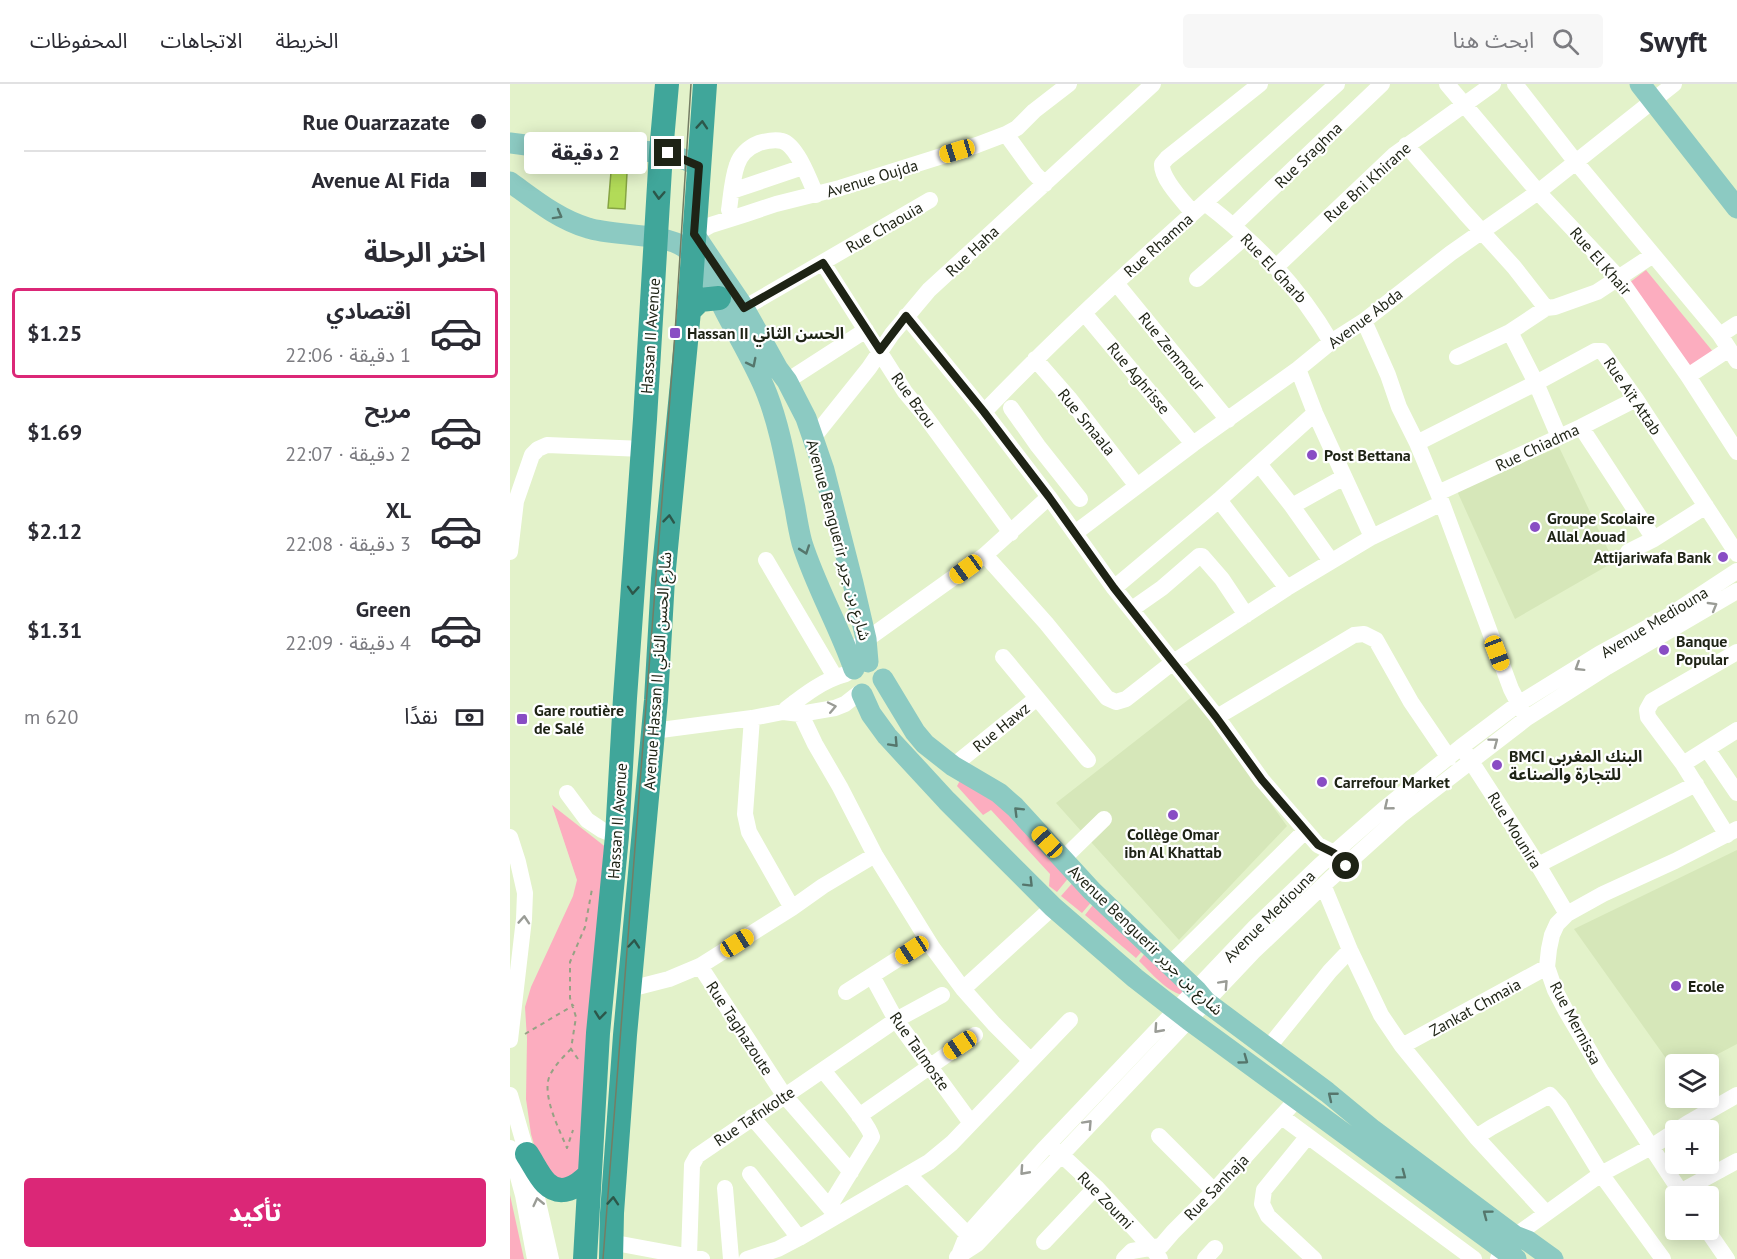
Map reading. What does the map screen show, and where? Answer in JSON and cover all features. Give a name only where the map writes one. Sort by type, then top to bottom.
[{"type":"highway","points":[[661,152],[667,84]]},
{"type":"highway","name":"Avenue Hassan II شارع الحسن الثاني","points":[[679,243],[696,205],[705,84]]},
{"type":"highway","name":"Avenue Hassan II شارع الحسن الثاني","points":[[611,1250],[625,1035],[653,730],[663,579],[689,311],[679,243],[661,152]]},
{"type":"highway","name":"Hassan II Avenue","points":[[585,1259],[598,1034],[617,836],[643,449],[679,243]]},
{"type":"highway","points":[[689,311],[700,300],[719,298]]},
{"type":"highway","points":[[519,1151],[546,1183],[554,1188],[572,1189],[589,1175]]},
{"type":"main road","points":[[1657,89],[1737,190]]},
{"type":"main road","points":[[1657,89],[1737,208]]},
{"type":"main road","points":[[510,143],[541,147],[661,152],[699,166]]},
{"type":"main road","points":[[510,182],[551,212],[570,222],[591,229],[679,243]]},
{"type":"main road","name":"Avenue Benguerir شارع بن جرير","points":[[679,243],[719,298],[767,393],[777,427],[802,543],[851,667]]},
{"type":"main road","name":"Avenue Benguerir شارع بن جرير","points":[[679,243],[744,308],[806,418],[826,481],[866,639],[851,667]]},
{"type":"main road","points":[[877,666],[883,679],[878,690],[871,694],[861,693],[852,686],[851,667],[877,666]]},
{"type":"main road","name":"Avenue Benguerir شارع بن جرير","points":[[883,679],[915,732],[925,744],[953,766],[999,793],[1015,807],[1092,891],[1201,996],[1519,1242]]},
{"type":"main road","name":"Avenue Benguerir شارع بن جرير","points":[[861,693],[871,714],[887,736],[947,801],[1053,907],[1135,978],[1182,1015],[1298,1098],[1519,1242],[1553,1259]]},
{"type":"street","name":"Avenue Oujda","points":[[679,243],[711,225],[762,208],[816,195],[1006,134],[1017,128],[1034,111],[1069,84]]},
{"type":"street","name":"Rue Haha","points":[[813,438],[869,368],[906,316],[942,278],[1153,84]]},
{"type":"street","points":[[1199,208],[1166,179],[1162,172],[1162,164],[1260,84]]},
{"type":"street","name":"Rue Rhamna","points":[[984,412],[1035,359],[1116,283],[1337,84]]},
{"type":"street","name":"Rue Sraghna","points":[[1197,279],[1239,231],[1383,84]]},
{"type":"street","name":"Rue El Khair","points":[[1447,84],[1538,192],[1620,278],[1737,452]]},
{"type":"street","name":"Rue Bni Khirane","points":[[1276,267],[1406,145],[1493,84]]},
{"type":"street","points":[[1515,84],[1575,161],[1729,348]]},
{"type":"street","name":"Avenue Abda","points":[[1075,533],[1298,369],[1331,342],[1364,321],[1417,278],[1538,192],[1657,89]]},
{"type":"street","points":[[1006,134],[1045,184]]},
{"type":"street","points":[[729,210],[736,165],[741,156],[751,147],[774,140],[784,141],[791,147],[804,167],[816,195]]},
{"type":"street","points":[[1406,145],[1514,267],[1546,308]]},
{"type":"street","points":[[732,191],[804,167]]},
{"type":"street","name":"Rue Chaouia","points":[[744,308],[930,200]]},
{"type":"street","name":"Avenue Oujda","points":[[696,205],[714,212],[762,208]]},
{"type":"street","name":"Rue El Gharb","points":[[1199,208],[1239,231],[1276,267],[1313,312],[1331,342]]},
{"type":"street","points":[[1456,357],[1510,332],[1546,308],[1591,294],[1620,278],[1653,255]]},
{"type":"street","name":"Rue Bzou","points":[[823,263],[905,392],[1011,533]]},
{"type":"street","name":"Rue Zemmour","points":[[1116,283],[1228,420]]},
{"type":"street","name":"Rue Aghrisse","points":[[1084,313],[1193,444]]},
{"type":"street","points":[[906,316],[1021,460],[1114,588],[1216,717],[1262,780],[1318,845],[1334,853],[1346,866]]},
{"type":"street","points":[[1364,321],[1440,498],[1490,636],[1523,711]]},
{"type":"street","points":[[1688,376],[1729,348],[1737,324]]},
{"type":"street","points":[[787,381],[866,330]]},
{"type":"street","points":[[1510,332],[1536,383],[1559,437]]},
{"type":"street","name":"Rue Aït Attab","points":[[1417,443],[1598,350],[1604,353],[1636,399],[1737,554]]},
{"type":"street","name":"Rue Smaala","points":[[1035,359],[1069,398],[1137,486]]},
{"type":"street","points":[[1298,369],[1315,413],[1372,537]]},
{"type":"street","name":"Rue Chiadma","points":[[985,555],[1110,700],[1121,702],[1172,663],[1331,561],[1440,498],[1636,399]]},
{"type":"street","points":[[1011,408],[1080,499]]},
{"type":"street","points":[[1114,588],[1219,500],[1315,413]]},
{"type":"street","points":[[1581,427],[1654,539]]},
{"type":"street","points":[[510,552],[516,501],[532,455],[538,449],[547,445],[643,449]]},
{"type":"street","points":[[1021,460],[1038,446]]},
{"type":"street","points":[[1259,464],[1331,561]]},
{"type":"street","points":[[1292,506],[1344,477]]},
{"type":"street","points":[[866,639],[985,555],[1049,497]]},
{"type":"street","points":[[1219,500],[1287,588]]},
{"type":"street","points":[[1628,552],[1654,539],[1706,506]]},
{"type":"street","points":[[1132,609],[1162,588],[1199,556],[1203,556],[1222,579],[1245,615]]},
{"type":"street","points":[[766,560],[851,667],[818,686],[793,709]]},
{"type":"street","name":"Avenue Mediouna","points":[[1201,996],[1255,927],[1384,809],[1523,711],[1607,667],[1734,587]]},
{"type":"street","name":"Rue Mounira","points":[[1216,717],[1354,636],[1364,634],[1376,640],[1411,702],[1461,755],[1538,865],[1567,914]]},
{"type":"street","points":[[1732,832],[1647,713],[1652,701],[1737,652]]},
{"type":"street","name":"Rue Hawz","points":[[953,766],[1036,698],[1004,657]]},
{"type":"street","points":[[653,730],[752,718],[793,709],[835,708],[861,693]]},
{"type":"street","points":[[1036,698],[1088,760]]},
{"type":"street","points":[[793,709],[840,787],[875,855],[932,947],[963,989],[1030,1060]]},
{"type":"street","points":[[752,718],[747,824],[749,832],[792,908]]},
{"type":"street","points":[[1683,764],[1737,730]]},
{"type":"street","points":[[1707,749],[1737,793]]},
{"type":"street","name":"Avenue Mediouna","points":[[957,1257],[1055,1149],[1115,1076],[1400,816],[1461,755]]},
{"type":"street","points":[[1538,865],[1696,784]]},
{"type":"street","points":[[567,793],[587,820],[617,836]]},
{"type":"street","points":[[1063,859],[1104,819]]},
{"type":"street","points":[[1169,965],[1305,831]]},
{"type":"street","name":"Rue Mernissa","points":[[1677,1186],[1579,1036],[1555,990],[1547,967],[1552,935],[1557,924],[1567,914],[1603,894],[1732,832]]},
{"type":"street","points":[[510,837],[525,892],[510,1040]]},
{"type":"street","points":[[1318,845],[1320,866],[1350,950],[1381,1015],[1402,1047],[1476,1137],[1519,1242],[1601,1174],[1737,1095]]},
{"type":"street","points":[[630,990],[669,979],[700,966],[875,855]]},
{"type":"street","points":[[963,989],[1053,907]]},
{"type":"street","points":[[846,992],[912,950]]},
{"type":"street","points":[[1268,1048],[1330,971],[1350,950]]},
{"type":"street","name":"Rue Taghazoute","points":[[700,966],[784,1095],[851,1172]]},
{"type":"street","name":"Zankat Chmaia","points":[[1402,1047],[1547,967]]},
{"type":"street","name":"Rue Talmoste","points":[[872,976],[896,1020],[971,1123]]},
{"type":"street","name":"Rue Tafnkolte","points":[[696,1257],[692,1165],[694,1160],[752,1117],[896,1020],[942,995]]},
{"type":"street","points":[[747,1259],[778,1249],[799,1238],[833,1211],[929,1162],[952,1143],[1070,1020]]},
{"type":"street","points":[[859,1116],[975,1035]]},
{"type":"street","points":[[823,1070],[871,1133],[871,1139],[851,1172],[833,1211]]},
{"type":"street","points":[[510,1095],[523,1195],[536,1259]]},
{"type":"street","points":[[1476,1137],[1550,1095],[1559,1105],[1601,1174],[1663,1259]]},
{"type":"street","name":"Rue Sanhaja","points":[[1124,1259],[1132,1251],[1156,1253],[1298,1098]]},
{"type":"street","points":[[752,1117],[833,1211]]},
{"type":"street","points":[[1282,1117],[1474,1259]]},
{"type":"street","points":[[1159,1136],[1214,1191]]},
{"type":"street","points":[[1308,1136],[1264,1190],[1262,1204],[1268,1216],[1314,1259]]},
{"type":"street","name":"Rue Zoumi","points":[[1055,1149],[1096,1186],[1156,1253]]},
{"type":"street","points":[[519,1151],[551,1259]]},
{"type":"street","points":[[1695,1186],[1737,1161]]},
{"type":"street","points":[[750,1174],[799,1238]]},
{"type":"street","points":[[909,1174],[972,1239]]},
{"type":"street","points":[[1044,1242],[1096,1186]]},
{"type":"street","points":[[725,1188],[731,1259]]},
{"type":"street","points":[[1715,1240],[1729,1257]]},
{"type":"street","points":[[611,1250],[696,1257]]},
{"type":"path","points":[[574,1129],[567,1148],[550,1101],[548,1083],[550,1074],[571,1049],[576,1017],[570,998],[570,962],[585,927],[594,880]]},
{"type":"path","points":[[511,1035],[524,1034],[539,1027],[574,1005]]},
{"type":"path","points":[[571,1049],[580,1062]]},
{"type":"shaded area","points":[[611,172],[627,173],[625,209],[608,208]]},
{"type":"shaded area","points":[[1646,270],[1714,353],[1694,371],[1629,283]]},
{"type":"shaded area","name":"Groupe Scolaire Allal Aouad","points":[[1559,447],[1614,562],[1515,619],[1457,491]]},
{"type":"shaded area","name":"Collège Omar ibn Al Khattab","points":[[1193,696],[1287,826],[1179,940],[1056,803]]},
{"type":"shaded area","points":[[963,775],[980,785],[1070,876],[1057,892],[1049,886],[1050,874],[991,810],[983,815],[957,786]]},
{"type":"shaded area","points":[[552,805],[612,852],[585,1176],[557,1183],[537,1155],[531,1134],[526,1099],[525,1007],[531,987],[573,896],[577,880]]},
{"type":"shaded area","name":"Ecole","points":[[1737,850],[1737,1044],[1718,1054],[1665,1054],[1665,1057],[1574,929]]},
{"type":"shaded area","points":[[1075,880],[1094,899],[1082,913],[1061,896]]},
{"type":"shaded area","points":[[1096,901],[1143,950],[1136,958],[1085,915]]},
{"type":"shaded area","points":[[1146,952],[1171,975],[1185,995],[1166,987],[1139,961]]},
{"type":"shaded area","points":[[510,1195],[524,1259],[510,1259]]},
{"type":"tram line","points":[[603,1259],[675,333],[691,84]]},
{"type":"place","name":"Hassan II الحسن الثاني","points":[[675,333]]},
{"type":"place","name":"Post Bettana","points":[[1312,455]]},
{"type":"place","name":"Groupe Scolaire Allal Aouad","points":[[1535,527]]},
{"type":"place","name":"Attijariwafa Bank","points":[[1723,557]]},
{"type":"place","name":"Banque Popular","points":[[1664,650]]},
{"type":"place","name":"Gare routière de Salé","points":[[522,719]]},
{"type":"place","name":"BMCI البنك المغربي للتجارة والصناعة","points":[[1497,765]]},
{"type":"place","name":"Carrefour Market","points":[[1322,782]]},
{"type":"place","name":"Collège Omar ibn Al Khattab","points":[[1173,815]]},
{"type":"place","name":"Ecole","points":[[1676,986]]},
{"type":"route","points":[[668,153],[699,166],[694,234],[744,308],[823,263],[880,350],[906,316],[984,412],[1114,588],[1216,717],[1262,780],[1318,845],[1334,853],[1346,866]]}]
